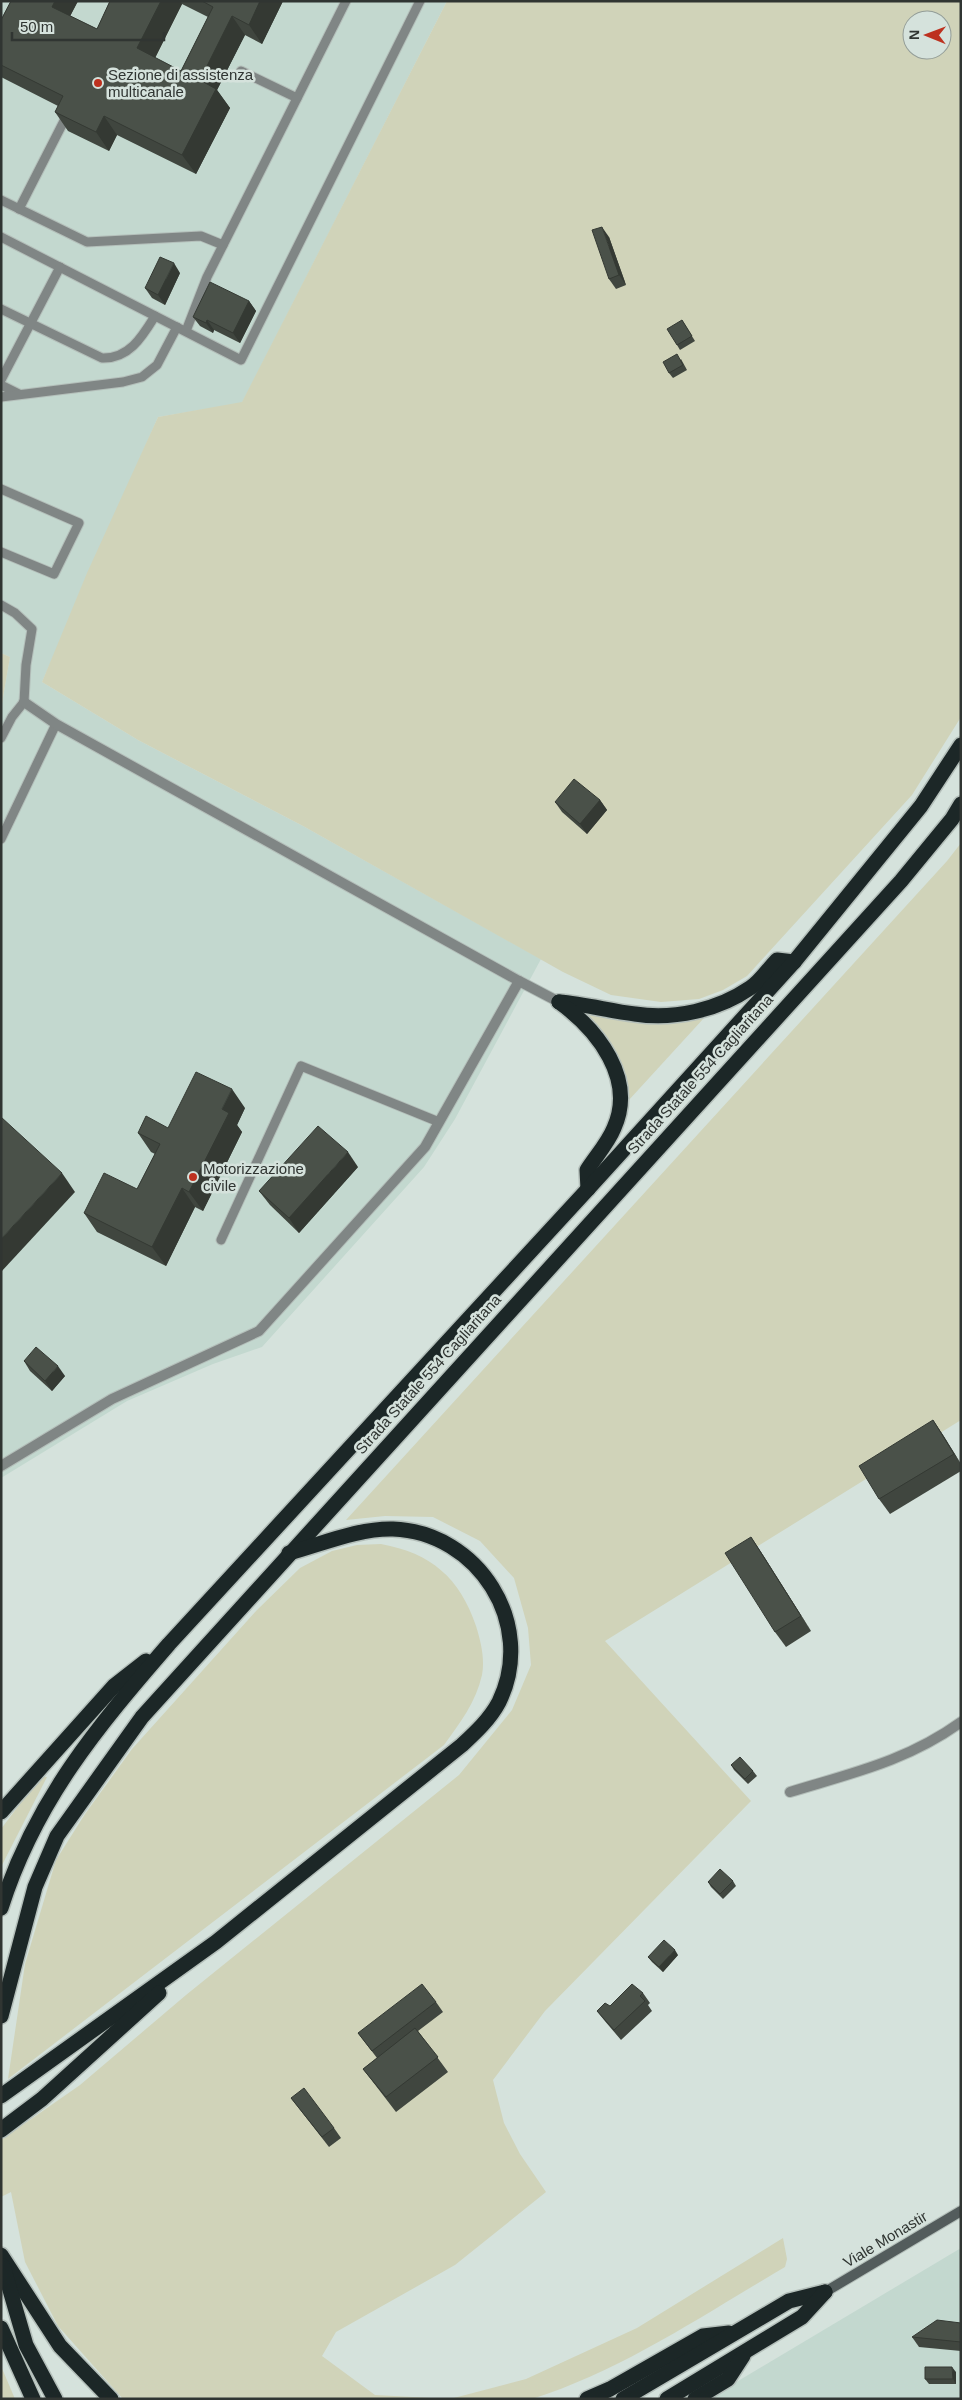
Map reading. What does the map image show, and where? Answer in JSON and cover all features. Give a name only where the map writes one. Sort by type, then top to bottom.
[{"type":"highway","name":"Strada Statale 554 Cagliaritana","points":[[1,1908],[13,1870],[46,1804],[105,1718],[169,1644],[794,962],[921,806],[961,745]]},
{"type":"highway","name":"Strada Statale 554 Cagliaritana","points":[[1,2016],[35,1887],[57,1836],[142,1717],[901,881],[956,815],[961,804]]},
{"type":"highway","points":[[559,1002],[597,1006],[635,1014],[679,1014],[714,1005],[752,987],[777,960],[794,962]]},
{"type":"highway","points":[[559,1002],[579,1019],[605,1050],[612,1060],[620,1083],[619,1115],[610,1137],[587,1170],[588,1189]]},
{"type":"highway","points":[[1,2096],[216,1942],[462,1746],[489,1719],[506,1682],[511,1654],[508,1625],[500,1600],[486,1576],[466,1556],[448,1544],[424,1534],[393,1529],[371,1531],[289,1553]]},
{"type":"highway","points":[[1,1812],[114,1686],[169,1644]]},
{"type":"highway","points":[[1,2130],[42,2099],[216,1942]]},
{"type":"highway","points":[[1,2255],[60,2346],[111,2399]]},
{"type":"highway","points":[[1,2259],[26,2345],[55,2399]]},
{"type":"highway","points":[[623,2399],[789,2301],[825,2292]]},
{"type":"highway","points":[[667,2399],[802,2317],[825,2292]]},
{"type":"highway","points":[[1,2328],[33,2399]]},
{"type":"highway","points":[[587,2399],[610,2389],[703,2336],[736,2333]]},
{"type":"highway","points":[[694,2399],[728,2379],[744,2353]]},
{"type":"main road","name":"Viale Monastir","points":[[825,2292],[961,2211]]},
{"type":"street","points":[[24,702],[56,724],[559,1002]]},
{"type":"street","points":[[1,1466],[112,1398],[259,1331],[424,1147],[519,981]]},
{"type":"street","points":[[790,1792],[887,1763],[938,1738],[961,1722]]},
{"type":"lane","points":[[1,397],[123,382],[142,377],[157,365],[181,329],[346,1]]},
{"type":"lane","points":[[1,237],[241,360],[420,1]]},
{"type":"lane","points":[[241,71],[297,98]]},
{"type":"lane","points":[[19,209],[65,119]]},
{"type":"lane","points":[[1,200],[87,242],[201,236],[223,245]]},
{"type":"lane","points":[[1,380],[60,267]]},
{"type":"lane","points":[[1,309],[102,358],[114,359],[138,342],[155,316]]},
{"type":"lane","points":[[1,385],[20,394]]},
{"type":"lane","points":[[1,489],[79,523],[54,574],[1,552]]},
{"type":"lane","points":[[1,605],[15,613],[32,630],[26,665],[24,702],[12,717],[1,738]]},
{"type":"lane","points":[[1,839],[56,724]]},
{"type":"lane","points":[[221,1240],[301,1066],[439,1122]]},
{"type":"shaded area","points":[[1,1],[447,1],[242,403],[158,417],[42,682],[138,740],[303,826],[541,959],[455,1119],[424,1167],[262,1347],[213,1364],[127,1401],[1,1478],[1,709],[10,657],[1,653]]},
{"type":"shaded area","points":[[447,1],[961,1],[961,717],[912,795],[747,976],[723,990],[699,999],[661,1002],[611,995],[563,972],[303,826],[138,740],[42,682],[87,573],[158,417],[242,402]]},
{"type":"shaded area","points":[[1,653],[10,657],[1,709]]},
{"type":"shaded area","points":[[961,843],[961,1420],[605,1641],[751,1801],[545,2011],[493,2080],[504,2123],[520,2154],[546,2192],[455,2265],[336,2332],[322,2356],[375,2395],[450,2399],[123,2399],[58,2326],[25,2262],[11,2192],[1,2197],[1,2140],[80,2085],[186,1995],[459,1775],[512,1710],[531,1665],[528,1628],[514,1578],[480,1541],[433,1517],[385,1516],[346,1520],[947,861]]},
{"type":"shaded area","points":[[590,1009],[633,1020],[674,1022],[704,1018],[628,1101],[626,1086],[619,1063],[608,1045],[583,1016]]},
{"type":"shaded area","points":[[381,1544],[415,1554],[441,1570],[461,1594],[476,1626],[483,1657],[482,1675],[476,1694],[456,1729],[444,1745],[8,2079],[25,1964],[56,1860],[85,1814],[132,1749],[257,1610],[300,1568],[332,1551],[357,1545]]},
{"type":"shaded area","points":[[41,1776],[47,1777],[1,1867],[1,1829]]},
{"type":"shaded area","points":[[783,2238],[787,2259],[785,2267],[662,2340],[598,2373],[532,2399],[450,2399],[526,2379],[637,2328]]},
{"type":"shaded area","points":[[961,2248],[961,2399],[708,2399]]},
{"type":"shaded area","points":[[1,2366],[15,2399],[1,2399]]},
{"type":"building","name":"Sezione di assistenza multicanale","points":[[11,1],[55,1],[52,7],[97,29],[110,1],[161,1],[137,48],[181,71],[213,7],[202,1],[260,1],[249,25],[232,16],[200,80],[216,89],[182,155],[104,116],[96,132],[55,112],[63,96],[1,65],[1,20]]},
{"type":"building","points":[[602,227],[619,275],[609,279],[592,230]]},
{"type":"building","points":[[160,257],[174,263],[158,295],[145,288]]},
{"type":"building","points":[[210,282],[249,301],[233,333],[207,320],[206,323],[193,317]]},
{"type":"building","points":[[682,320],[692,336],[677,345],[667,329]]},
{"type":"building","points":[[677,354],[683,365],[669,373],[663,362]]},
{"type":"building","points":[[574,779],[600,800],[580,824],[555,802]]},
{"type":"building","points":[[196,1072],[232,1089],[222,1109],[229,1113],[189,1192],[182,1188],[152,1247],[84,1213],[104,1173],[137,1189],[160,1144],[138,1133],[146,1116],[168,1128]]},
{"type":"building","points":[[1,1117],[62,1173],[1,1239]]},
{"type":"building","points":[[318,1126],[348,1152],[289,1218],[259,1191]]},
{"type":"building","points":[[36,1347],[58,1366],[45,1381],[24,1361]]},
{"type":"building","points":[[933,1420],[954,1454],[879,1499],[859,1466]]},
{"type":"building","points":[[751,1537],[801,1616],[775,1632],[725,1553]]},
{"type":"building","points":[[740,1757],[753,1771],[745,1779],[731,1765]]},
{"type":"building","points":[[720,1869],[733,1881],[720,1894],[708,1882]]},
{"type":"building","points":[[664,1940],[675,1950],[659,1967],[648,1957]]},
{"type":"building","points":[[422,1984],[436,2002],[372,2051],[358,2033]]},
{"type":"building","points":[[632,1984],[643,1993],[640,1996],[645,2001],[614,2030],[597,2011],[605,2003],[610,2006]]},
{"type":"building","points":[[415,2028],[438,2057],[386,2097],[363,2069]]},
{"type":"building","points":[[304,2088],[334,2128],[322,2137],[291,2098]]},
{"type":"building","points":[[937,2320],[961,2323],[961,2342],[912,2337]]},
{"type":"building","points":[[925,2367],[952,2367],[953,2379],[925,2379]]},
{"type":"place","name":"Sezione di assistenza multicanale","points":[[98,83]]},
{"type":"place","name":"Motorizzazione civile","points":[[193,1177]]}]
